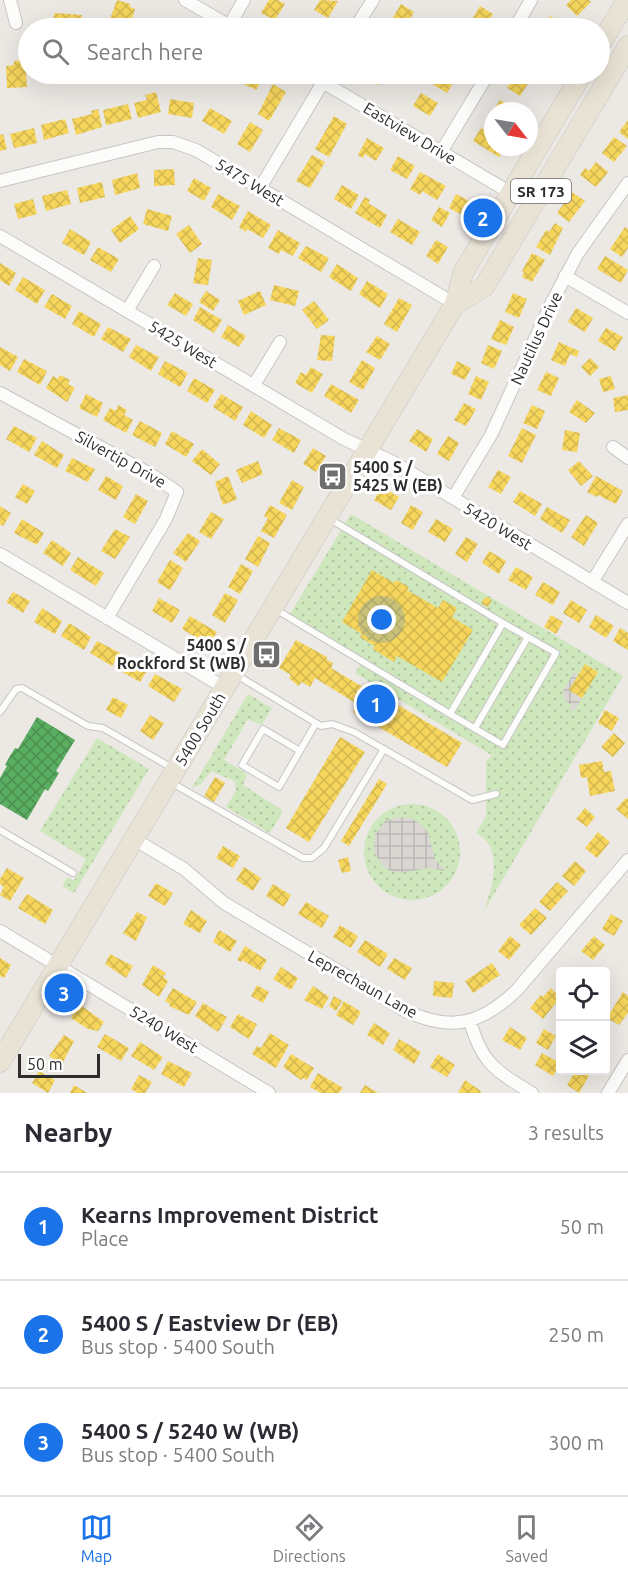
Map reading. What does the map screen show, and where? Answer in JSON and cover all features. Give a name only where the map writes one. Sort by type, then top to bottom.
[{"type":"main road","points":[[610,28],[627,0]]},
{"type":"main road","name":"5400 South","points":[[610,76],[628,46]]},
{"type":"main road","name":"5400 South","points":[[0,1062],[455,304],[463,273],[576,84]]},
{"type":"main road","name":"5400 South","points":[[455,304],[484,287],[605,84]]},
{"type":"street","points":[[10,0],[16,23]]},
{"type":"street","points":[[185,0],[216,18]]},
{"type":"street","points":[[235,18],[244,0]]},
{"type":"street","points":[[361,18],[373,0]]},
{"type":"street","points":[[520,18],[531,0]]},
{"type":"street","points":[[260,188],[322,84]]},
{"type":"street","name":"Eastview Drive","points":[[335,84],[441,152],[511,193]]},
{"type":"street","points":[[441,152],[482,84]]},
{"type":"street","name":"5475 West","points":[[0,181],[158,142],[173,142],[196,150],[455,304]]},
{"type":"street","name":"Nautilus Drive","points":[[453,498],[491,435],[565,276],[594,228],[628,183]]},
{"type":"street","name":"5425 West","points":[[0,236],[344,439],[368,450]]},
{"type":"street","points":[[127,310],[154,266]]},
{"type":"street","points":[[565,276],[628,313]]},
{"type":"street","points":[[254,386],[280,342]]},
{"type":"street","name":"Silvertip Drive","points":[[0,393],[152,475],[177,492],[166,519],[107,618]]},
{"type":"street","points":[[613,447],[628,458]]},
{"type":"street","name":"5420 West","points":[[368,450],[393,462],[628,603]]},
{"type":"street","points":[[592,582],[628,525]]},
{"type":"street","points":[[0,554],[107,618],[229,681]]},
{"type":"street","name":"Leprechaun Lane","points":[[134,839],[179,865],[224,903],[402,1009],[427,1020],[470,1021],[500,1006],[516,992],[628,860]]},
{"type":"street","name":"5240 West","points":[[0,931],[269,1093]]},
{"type":"street","points":[[470,1021],[474,1037],[487,1062],[505,1077],[532,1093]]},
{"type":"street","points":[[608,1093],[628,1060]]},
{"type":"lane","points":[[273,608],[502,745],[508,735],[556,653],[327,517]]},
{"type":"lane","points":[[450,714],[503,623]]},
{"type":"lane","points":[[475,728],[528,637]]},
{"type":"lane","points":[[229,681],[321,726],[332,724],[347,729],[472,800],[496,794]]},
{"type":"lane","points":[[0,712],[16,688],[28,690],[88,726],[103,728],[172,776],[303,858],[312,858],[324,848],[384,750]]},
{"type":"lane","points":[[300,751],[262,729],[242,765],[279,787],[300,751],[316,723]]},
{"type":"lane","points":[[0,830],[73,873]]},
{"type":"green space","points":[[351,514],[623,676],[484,911],[493,879],[493,858],[491,848],[485,839],[476,833],[486,816],[486,762],[493,756],[355,673],[361,663],[287,619]]},
{"type":"green space","points":[[248,694],[272,708],[262,725],[248,719],[224,760],[247,774],[243,785],[282,810],[270,833],[226,807],[236,791],[235,782],[232,780],[212,771],[201,784],[192,788]]},
{"type":"green space","points":[[97,738],[149,769],[74,893],[62,886],[68,877],[74,881],[86,859],[40,831]]},
{"type":"green space","points":[[412,804],[431,807],[446,818],[457,833],[460,852],[457,871],[446,886],[431,897],[412,900],[393,897],[378,886],[367,871],[364,852],[367,833],[378,818],[393,807]]},
{"type":"shaded area","points":[[574,672],[578,675],[569,690],[582,698],[574,711],[570,709],[572,705],[563,699],[565,696],[562,693]]},
{"type":"shaded area","points":[[399,817],[411,818],[423,826],[428,833],[435,859],[445,871],[430,868],[399,873],[388,870],[382,865],[374,852],[375,835],[385,821]]},
{"type":"building: Homes","points":[[117,0],[130,4],[130,7],[135,9],[132,18],[110,18]]},
{"type":"building: Homes","points":[[269,0],[278,0],[285,4],[276,18],[261,13]]},
{"type":"building: Homes","points":[[320,0],[338,1],[328,18],[314,10]]},
{"type":"building: Homes","points":[[571,0],[591,2],[577,16],[566,5]]},
{"type":"building: Homes","points":[[401,4],[414,12],[411,18],[393,18]]},
{"type":"building: Homes","points":[[480,6],[493,14],[491,18],[473,18]]},
{"type":"building: Homes","points":[[54,13],[82,15],[82,18],[54,18]]},
{"type":"building: Homes","points":[[14,61],[18,61],[18,84],[27,84],[27,87],[7,88],[6,66],[14,65]]},
{"type":"building: Homes","points":[[243,84],[259,84],[256,90]]},
{"type":"building: Homes","points":[[273,84],[286,92],[269,121],[258,114]]},
{"type":"building: Homes","points":[[432,84],[452,84],[447,93]]},
{"type":"building: Homes","points":[[510,84],[528,84],[520,96],[507,88]]},
{"type":"building: Homes","points":[[156,92],[161,112],[138,118],[134,103],[147,100],[145,95]]},
{"type":"building: Homes","points":[[421,93],[438,103],[430,116],[413,106]]},
{"type":"building: Homes","points":[[170,99],[194,103],[192,118],[168,114]]},
{"type":"building: Homes","points":[[128,104],[132,119],[106,125],[103,110]]},
{"type":"building: Homes","points":[[210,108],[232,121],[224,134],[202,121]]},
{"type":"building: Homes","points":[[98,109],[102,127],[76,135],[72,119],[92,114],[91,111]]},
{"type":"building: Homes","points":[[334,116],[347,124],[329,157],[315,149]]},
{"type":"building: Homes","points":[[65,119],[69,133],[44,140],[41,125]]},
{"type":"building: Homes","points":[[628,120],[628,139],[619,132]]},
{"type":"building: Homes","points":[[250,122],[263,130],[250,152],[237,144]]},
{"type":"building: Homes","points":[[34,128],[37,143],[14,148],[10,134]]},
{"type":"building: Homes","points":[[481,128],[484,130],[484,148],[473,141]]},
{"type":"building: Homes","points":[[3,134],[7,149],[0,151],[0,135]]},
{"type":"building: Homes","points":[[614,137],[627,146],[614,162],[602,153]]},
{"type":"building: Homes","points":[[367,138],[384,148],[376,161],[365,154],[363,158],[358,155]]},
{"type":"building: Homes","points":[[312,155],[325,162],[310,188],[296,181]]},
{"type":"building: Homes","points":[[398,156],[415,166],[407,179],[390,170]]},
{"type":"building: Homes","points":[[596,162],[608,172],[596,187],[580,175],[585,168],[589,171]]},
{"type":"building: Homes","points":[[174,169],[175,185],[154,186],[154,170]]},
{"type":"building: Homes","points":[[420,172],[446,186],[437,200],[422,191],[420,195],[410,189]]},
{"type":"building: Homes","points":[[137,173],[140,188],[115,195],[112,180]]},
{"type":"building: Homes","points":[[194,178],[211,188],[204,201],[187,191]]},
{"type":"building: Homes","points":[[102,182],[105,197],[80,203],[77,188]]},
{"type":"building: Homes","points":[[342,185],[359,195],[351,209],[334,199]]},
{"type":"building: Homes","points":[[67,190],[71,204],[46,211],[42,196]]},
{"type":"building: Homes","points":[[572,192],[585,201],[569,222],[557,213]]},
{"type":"building: Homes","points":[[218,194],[240,206],[232,220],[211,207]]},
{"type":"building: Homes","points":[[456,194],[473,203],[466,217],[449,208]]},
{"type":"building: Homes","points":[[365,197],[370,200],[368,203],[387,215],[380,228],[355,213]]},
{"type":"building: Homes","points":[[33,199],[37,214],[18,219],[14,204]]},
{"type":"building: Homes","points":[[439,207],[450,213],[442,227],[431,220]]},
{"type":"building: Homes","points":[[147,209],[172,216],[168,231],[143,224]]},
{"type":"building: Homes","points":[[248,211],[271,225],[263,238],[239,227]]},
{"type":"building: Homes","points":[[130,216],[139,229],[120,243],[111,230]]},
{"type":"building: Homes","points":[[398,219],[420,232],[412,245],[390,232]]},
{"type":"building: Homes","points":[[555,223],[563,228],[550,255],[536,247],[546,230],[549,232]]},
{"type":"building: Homes","points":[[189,225],[202,244],[190,253],[176,234]]},
{"type":"building: Homes","points":[[625,227],[628,229],[628,248],[622,257],[610,249]]},
{"type":"building: Homes","points":[[70,229],[91,242],[84,255],[62,243]]},
{"type":"building: Homes","points":[[278,230],[300,243],[293,256],[281,250],[279,254],[268,248]]},
{"type":"building: Homes","points":[[436,240],[448,247],[438,264],[426,256]]},
{"type":"building: Homes","points":[[306,246],[329,258],[321,272],[298,258]]},
{"type":"building: Homes","points":[[98,247],[119,259],[111,272],[90,260]]},
{"type":"building: Homes","points":[[532,253],[545,260],[532,282],[522,277],[524,272],[522,271]]},
{"type":"building: Homes","points":[[605,256],[628,270],[621,283],[597,269]]},
{"type":"building: Homes","points":[[198,258],[212,260],[208,285],[193,283]]},
{"type":"building: Homes","points":[[0,263],[16,273],[9,286],[0,280]]},
{"type":"building: Homes","points":[[337,264],[358,278],[351,291],[329,277]]},
{"type":"building: Homes","points":[[23,277],[45,290],[37,304],[15,290]]},
{"type":"building: Homes","points":[[367,281],[388,294],[380,308],[359,294]]},
{"type":"building: Homes","points":[[274,285],[299,291],[295,306],[270,300]]},
{"type":"building: Homes","points":[[206,291],[220,300],[213,311],[199,302]]},
{"type":"building: Homes","points":[[260,291],[266,305],[244,315],[238,301]]},
{"type":"building: Homes","points":[[175,293],[193,304],[186,316],[167,305]]},
{"type":"building: Homes","points":[[513,293],[527,299],[519,318],[505,312]]},
{"type":"building: Homes","points":[[52,294],[72,306],[65,319],[44,307]]},
{"type":"building: Homes","points":[[399,298],[412,305],[397,332],[384,324]]},
{"type":"building: Homes","points":[[314,301],[329,320],[317,329],[302,310]]},
{"type":"building: Homes","points":[[200,307],[222,320],[214,333],[193,320]]},
{"type":"building: Homes","points":[[576,308],[593,318],[585,332],[568,322]]},
{"type":"building: Homes","points":[[79,311],[101,324],[94,337],[72,324]]},
{"type":"building: Homes","points":[[500,320],[514,327],[506,345],[491,339]]},
{"type":"building: Homes","points":[[228,325],[246,336],[239,347],[221,337]]},
{"type":"building: Homes","points":[[108,327],[131,339],[123,352],[101,339]]},
{"type":"building: Homes","points":[[606,328],[623,337],[615,351],[598,341]]},
{"type":"building: Homes","points":[[321,335],[335,336],[332,361],[317,360]]},
{"type":"building: Homes","points":[[377,336],[390,344],[380,360],[366,352]]},
{"type":"building: Homes","points":[[559,342],[579,351],[577,357],[570,354],[565,366],[551,360]]},
{"type":"building: Homes","points":[[136,345],[159,357],[151,371],[129,357]]},
{"type":"building: Homes","points":[[488,345],[502,351],[494,369],[481,363]]},
{"type":"building: Homes","points":[[0,347],[18,357],[10,371],[0,365]]},
{"type":"building: Homes","points":[[590,358],[599,367],[590,376],[581,367]]},
{"type":"building: Homes","points":[[24,359],[47,371],[40,385],[17,372]]},
{"type":"building: Homes","points":[[362,360],[375,368],[363,390],[349,382]]},
{"type":"building: Homes","points":[[165,361],[188,373],[180,387],[158,374]]},
{"type":"building: Homes","points":[[457,361],[471,368],[465,380],[451,374]]},
{"type":"building: Homes","points":[[311,367],[323,374],[312,393],[295,383],[301,372],[306,375]]},
{"type":"building: Homes","points":[[546,372],[559,378],[551,396],[537,390]]},
{"type":"building: Homes","points":[[60,375],[70,380],[68,384],[75,388],[67,402],[46,388],[53,376],[58,379]]},
{"type":"building: Homes","points":[[476,376],[489,382],[481,400],[468,394]]},
{"type":"building: Homes","points":[[611,376],[615,389],[603,392],[599,379]]},
{"type":"building: Homes","points":[[194,378],[215,390],[207,403],[187,391]]},
{"type":"building: Homes","points":[[331,384],[359,400],[351,413],[324,396]]},
{"type":"building: Homes","points":[[86,394],[103,403],[97,417],[79,408]]},
{"type":"building: Homes","points":[[221,394],[243,407],[235,421],[213,407]]},
{"type":"building: Homes","points":[[628,395],[628,410],[615,412],[613,398]]},
{"type":"building: Homes","points":[[577,400],[595,413],[586,423],[569,412]]},
{"type":"building: Homes","points":[[464,403],[476,409],[466,426],[454,420]]},
{"type":"building: Homes","points":[[118,405],[127,410],[124,415],[133,420],[126,433],[103,420],[110,408],[116,411]]},
{"type":"building: Homes","points":[[532,405],[545,411],[537,429],[523,423]]},
{"type":"building: Homes","points":[[251,411],[272,425],[264,438],[243,425]]},
{"type":"building: Homes","points":[[140,421],[162,433],[155,447],[132,435]]},
{"type":"building: Homes","points":[[14,426],[37,438],[29,452],[6,439]]},
{"type":"building: Homes","points":[[279,428],[301,440],[294,453],[272,440]]},
{"type":"building: Homes","points":[[522,428],[536,435],[522,463],[508,456]]},
{"type":"building: Homes","points":[[417,429],[433,439],[426,452],[409,441]]},
{"type":"building: Homes","points":[[565,430],[580,433],[577,452],[562,450]]},
{"type":"building: Homes","points":[[172,431],[194,444],[186,457],[165,444]]},
{"type":"building: Homes","points":[[448,436],[459,443],[449,461],[437,454]]},
{"type":"building: Homes","points":[[42,441],[64,455],[57,468],[34,455]]},
{"type":"building: Homes","points":[[313,448],[326,456],[316,472],[303,464]]},
{"type":"building: Homes","points":[[202,449],[220,464],[211,475],[192,461]]},
{"type":"building: Homes","points":[[72,458],[95,469],[88,482],[65,471]]},
{"type":"building: Homes","points":[[258,461],[263,474],[242,483],[236,470]]},
{"type":"building: Homes","points":[[579,461],[593,476],[581,486],[568,470]]},
{"type":"building: Homes","points":[[498,470],[511,477],[501,494],[488,487]]},
{"type":"building: Homes","points":[[106,476],[123,486],[116,500],[98,490]]},
{"type":"building: Homes","points":[[228,476],[237,499],[223,505],[215,482]]},
{"type":"building: Homes","points":[[596,476],[623,491],[616,504],[587,492]]},
{"type":"building: Homes","points":[[292,480],[304,487],[292,510],[279,503]]},
{"type":"building: Homes","points":[[23,484],[35,491],[27,504],[15,497]]},
{"type":"building: Homes","points":[[382,487],[399,497],[391,510],[374,500]]},
{"type":"building: Homes","points":[[520,491],[542,504],[535,516],[513,502]]},
{"type":"building: Homes","points":[[136,494],[148,501],[135,524],[123,517]]},
{"type":"building: Homes","points":[[270,505],[287,515],[274,538],[261,531],[268,518],[264,516]]},
{"type":"building: Homes","points":[[411,505],[423,512],[413,530],[401,523]]},
{"type":"building: Homes","points":[[0,506],[11,513],[3,526],[0,524]]},
{"type":"building: Homes","points":[[547,507],[570,520],[562,533],[540,519]]},
{"type":"building: Homes","points":[[211,512],[224,519],[211,539],[199,532]]},
{"type":"building: Homes","points":[[586,515],[598,523],[584,546],[571,537]]},
{"type":"building: Homes","points":[[22,519],[44,533],[37,545],[14,533]]},
{"type":"building: Homes","points":[[436,519],[453,529],[445,542],[428,532]]},
{"type":"building: Homes","points":[[115,529],[130,537],[115,559],[101,551]]},
{"type":"building: Homes","points":[[188,533],[200,541],[186,562],[173,553]]},
{"type":"building: Homes","points":[[258,536],[270,543],[258,567],[245,559]]},
{"type":"building: Homes","points":[[466,537],[478,544],[467,562],[455,554]]},
{"type":"building: Homes","points":[[52,540],[71,553],[63,566],[43,553]]},
{"type":"building: Homes","points":[[489,551],[506,561],[499,574],[482,563]]},
{"type":"building: Homes","points":[[78,557],[104,573],[96,586],[70,570]]},
{"type":"building: Homes","points":[[170,560],[183,568],[170,590],[157,582]]},
{"type":"building: Homes","points":[[241,564],[253,571],[240,594],[228,587]]},
{"type":"building: Homes","points":[[516,567],[533,577],[526,590],[508,580]]},
{"type":"building: Homes","points":[[372,570],[394,583],[396,580],[409,587],[407,590],[438,608],[443,600],[457,608],[452,617],[473,630],[442,682],[397,656],[394,662],[373,649],[375,646],[360,637],[362,634],[342,622]]},
{"type":"building: Homes","points":[[543,582],[560,592],[553,605],[535,595]]},
{"type":"building: Homes","points":[[13,592],[30,601],[23,613],[6,602]]},
{"type":"building: Homes","points":[[225,593],[238,600],[225,623],[212,615]]},
{"type":"building: Homes","points":[[486,597],[492,600],[488,607],[481,603]]},
{"type":"building: Homes","points":[[159,598],[180,610],[172,623],[152,611]]},
{"type":"building: Homes","points":[[571,600],[587,610],[579,623],[563,613]]},
{"type":"building: Homes","points":[[42,608],[62,621],[55,634],[34,622]]},
{"type":"building: Homes","points":[[551,615],[563,622],[556,634],[544,627]]},
{"type":"building: Homes","points":[[596,615],[614,626],[606,638],[589,627]]},
{"type":"building: Homes","points":[[190,616],[217,632],[209,645],[182,629]]},
{"type":"building: Homes","points":[[69,623],[91,637],[84,650],[61,636]]},
{"type":"building: Homes","points":[[620,628],[628,633],[628,650],[613,641]]},
{"type":"building: Homes","points":[[296,640],[327,657],[327,660],[333,663],[331,668],[366,689],[368,687],[462,743],[447,767],[353,712],[357,704],[315,678],[310,687],[302,682],[298,686],[289,678],[291,675],[279,668]]},
{"type":"building: Homes","points":[[97,641],[120,653],[112,666],[90,653]]},
{"type":"building: Homes","points":[[124,657],[148,669],[140,682],[117,669]]},
{"type":"building: Homes","points":[[585,664],[598,672],[582,698],[569,690]]},
{"type":"building: Homes","points":[[155,674],[182,689],[174,702],[148,686]]},
{"type":"building: Homes","points":[[113,697],[128,705],[121,718],[106,710]]},
{"type":"building: Homes","points":[[605,710],[619,718],[612,731],[598,723]]},
{"type":"building: Homes","points":[[150,715],[164,723],[153,740],[140,731]]},
{"type":"building: Homes","points":[[614,733],[625,743],[613,757],[601,747]]},
{"type":"building: Homes","points":[[340,737],[365,752],[309,842],[286,828]]},
{"type":"building: Homes","points":[[602,761],[604,772],[611,771],[615,791],[590,796],[587,777],[581,778],[579,765]]},
{"type":"building: Homes","points":[[215,777],[225,783],[214,802],[204,796]]},
{"type":"building: Homes","points":[[379,779],[387,784],[349,846],[341,841]]},
{"type":"building: Homes","points":[[626,798],[628,799],[628,819],[616,809]]},
{"type":"building: Homes","points":[[585,808],[595,817],[587,827],[576,819]]},
{"type":"building: Homes","points":[[598,832],[610,842],[597,858],[585,848]]},
{"type":"building: Homes","points":[[223,846],[240,856],[233,868],[216,858]]},
{"type":"building: Homes","points":[[348,857],[351,871],[342,873],[338,860]]},
{"type":"building: Homes","points":[[575,861],[586,871],[574,886],[562,876]]},
{"type":"building: Homes","points":[[244,867],[261,878],[253,891],[236,880]]},
{"type":"building: Homes","points":[[7,868],[24,878],[10,901],[0,895],[4,887],[0,884],[0,879]]},
{"type":"building: Homes","points":[[557,882],[568,891],[550,911],[539,902]]},
{"type":"building: Homes","points":[[156,883],[173,893],[165,906],[148,896]]},
{"type":"building: Homes","points":[[273,884],[291,895],[284,907],[266,896]]},
{"type":"building: Homes","points":[[27,894],[53,910],[45,924],[18,908]]},
{"type":"building: Homes","points":[[306,902],[329,916],[322,928],[298,914]]},
{"type":"building: Homes","points":[[535,908],[547,918],[531,935],[519,925]]},
{"type":"building: Homes","points":[[191,910],[207,921],[200,933],[183,924]]},
{"type":"building: Homes","points":[[137,912],[147,917],[136,941],[123,933]]},
{"type":"building: Homes","points":[[611,914],[623,921],[614,936],[602,929]]},
{"type":"building: Homes","points":[[340,925],[358,936],[351,948],[333,937]]},
{"type":"building: Homes","points":[[219,930],[237,941],[230,952],[213,942]]},
{"type":"building: Homes","points":[[510,936],[521,945],[509,960],[498,951]]},
{"type":"building: Homes","points":[[594,936],[605,945],[593,960],[581,951]]},
{"type":"building: Homes","points":[[365,940],[388,954],[380,967],[357,952]]},
{"type":"building: Homes","points":[[245,946],[267,960],[260,971],[242,960],[241,962],[237,960]]},
{"type":"building: Homes","points":[[110,954],[133,966],[126,978],[105,964]]},
{"type":"building: Homes","points":[[0,958],[11,965],[4,978],[0,976]]},
{"type":"building: Homes","points":[[394,958],[412,968],[405,980],[387,969]]},
{"type":"building: Homes","points":[[492,963],[500,975],[473,993],[465,981]]},
{"type":"building: Homes","points":[[153,965],[166,973],[163,977],[168,981],[159,997],[142,985]]},
{"type":"building: Homes","points":[[281,967],[298,978],[291,990],[273,979]]},
{"type":"building: Homes","points":[[434,981],[454,983],[452,998],[433,996]]},
{"type":"building: Homes","points":[[257,985],[269,992],[263,1003],[251,996]]},
{"type":"building: Homes","points":[[313,986],[329,997],[322,1009],[304,1000]]},
{"type":"building: Homes","points":[[173,988],[197,1002],[189,1015],[169,1006],[170,1004],[165,1001]]},
{"type":"building: Homes","points":[[551,988],[556,994],[556,1003],[543,1019],[530,1008],[541,995],[543,997]]},
{"type":"building: Homes","points":[[623,992],[628,996],[628,1013],[619,1025],[610,1020],[610,1013]]},
{"type":"building: Homes","points":[[334,996],[342,1001],[336,1011],[329,1006]]},
{"type":"building: Homes","points":[[344,1001],[361,1012],[353,1025],[336,1015]]},
{"type":"building: Homes","points":[[203,1003],[227,1017],[218,1032],[195,1016]]},
{"type":"building: Homes","points":[[79,1004],[104,1022],[98,1031],[88,1029],[71,1018]]},
{"type":"building: Homes","points":[[238,1014],[257,1024],[249,1039],[230,1027]]},
{"type":"building: Homes","points":[[374,1023],[390,1033],[383,1045],[367,1035]]},
{"type":"building: Homes","points":[[510,1027],[527,1038],[520,1050],[502,1040]]},
{"type":"building: Homes","points":[[544,1029],[556,1036],[548,1050],[536,1043]]},
{"type":"building: Homes","points":[[270,1033],[289,1045],[276,1068],[252,1054],[257,1046],[261,1048]]},
{"type":"building: Homes","points":[[105,1034],[129,1048],[121,1061],[97,1047]]},
{"type":"building: Homes","points":[[64,1035],[74,1041],[62,1064],[49,1056]]},
{"type":"building: Homes","points":[[399,1039],[421,1052],[414,1064],[393,1050]]},
{"type":"building: Homes","points":[[140,1042],[163,1057],[154,1070],[131,1056]]},
{"type":"building: Homes","points":[[542,1053],[556,1061],[556,1070],[553,1076],[535,1065]]},
{"type":"building: Homes","points":[[291,1054],[314,1068],[307,1080],[303,1078],[301,1080],[283,1067]]},
{"type":"building: Homes","points":[[438,1054],[455,1065],[447,1077],[430,1067]]},
{"type":"building: Homes","points":[[168,1061],[192,1073],[184,1087],[161,1074]]},
{"type":"building: Homes","points":[[39,1071],[55,1080],[48,1093],[32,1083]]},
{"type":"building: Homes","points":[[318,1073],[343,1088],[339,1093],[321,1093],[310,1087]]},
{"type":"building: Homes","points":[[139,1075],[152,1082],[145,1093],[138,1093],[131,1089]]},
{"type":"building: Homes","points":[[573,1075],[589,1075],[579,1093],[567,1085]]},
{"type":"building: Homes","points":[[465,1080],[481,1091],[480,1093],[458,1093]]},
{"type":"building: Homes","points":[[74,1085],[87,1093],[70,1093]]},
{"type":"building: Homes","points":[[365,1085],[378,1093],[360,1093]]},
{"type":"building: Public","points":[[37,717],[75,740],[56,771],[59,773],[48,791],[45,789],[27,820],[0,804],[0,778],[10,756],[15,748],[18,749]]},
{"type":"place","name":"5400 S / Eastview Dr (EB)","points":[[483,218]]},
{"type":"place","name":"5400 S / 5425 W (EB)","points":[[332,476]]},
{"type":"place","name":"5400 S / Rockford St (WB)","points":[[267,654]]},
{"type":"place","name":"Kearns Improvement District","points":[[376,704]]},
{"type":"place","name":"5400 S / 5240 W (WB)","points":[[64,993]]}]
